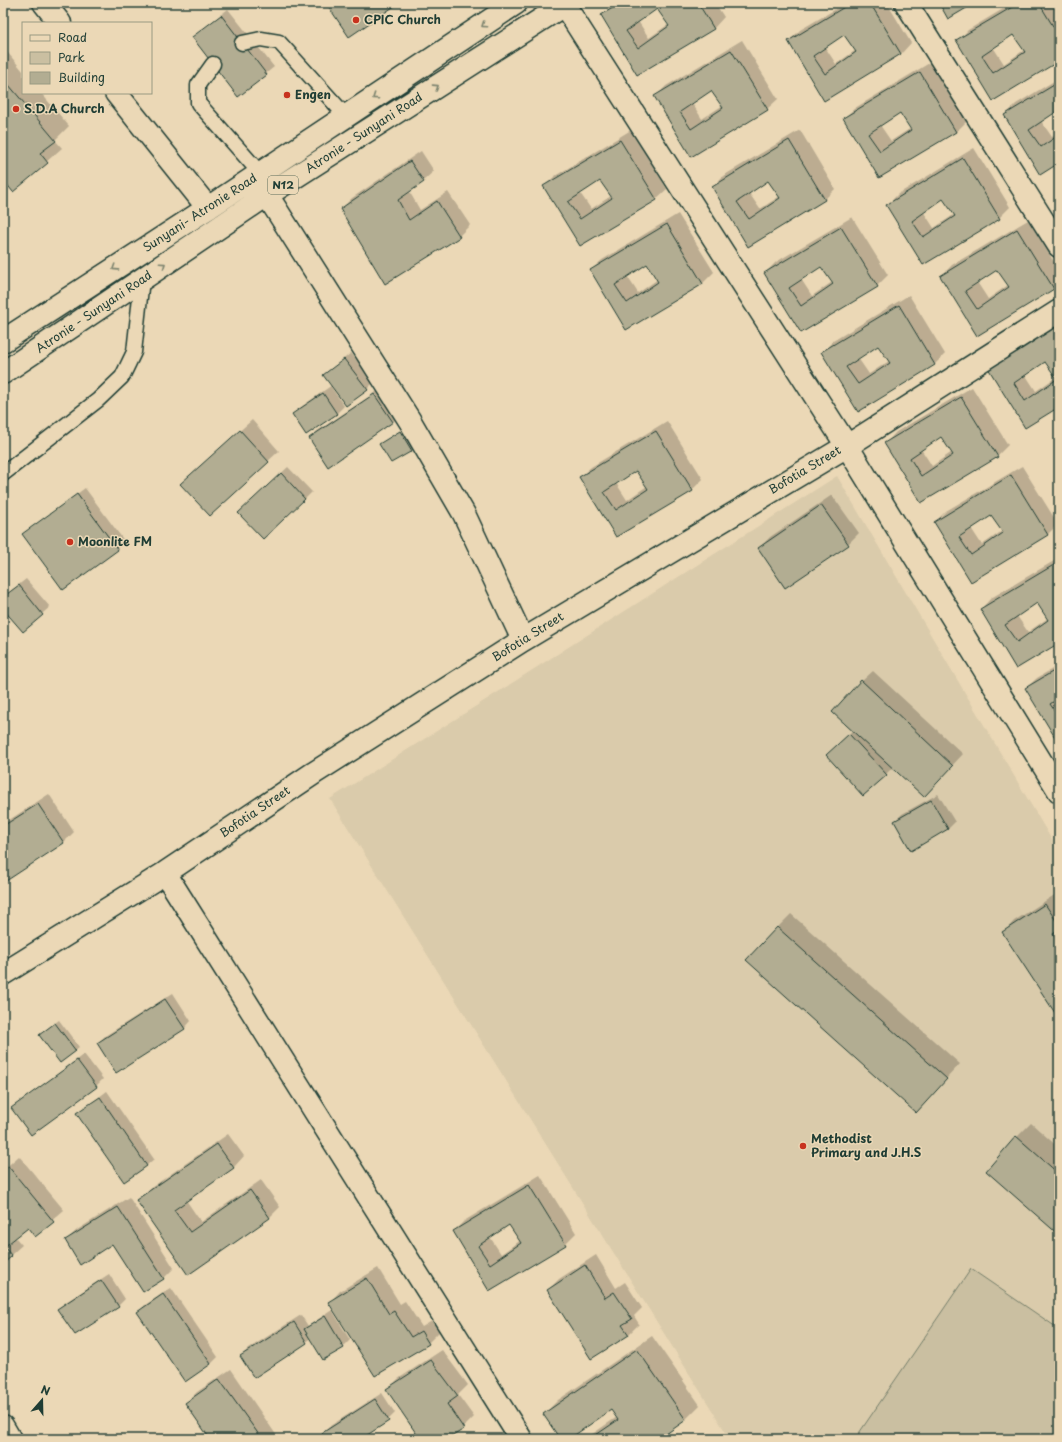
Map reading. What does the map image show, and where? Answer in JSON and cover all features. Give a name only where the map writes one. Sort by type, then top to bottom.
[{"type":"main road","points":[[44,3],[59,22]]},
{"type":"main road","name":"Sunyani- Atronie Road","points":[[3,341],[208,208],[516,3]]},
{"type":"main road","points":[[906,3],[1059,246]]},
{"type":"main road","points":[[565,4],[847,446],[1059,791]]},
{"type":"main road","name":"Atronie - Sunyani Road","points":[[3,373],[267,195],[565,4]]},
{"type":"main road","points":[[117,94],[208,208]]},
{"type":"main road","points":[[267,195],[410,422],[464,514],[523,640]]},
{"type":"main road","name":"Bofotia Street","points":[[3,974],[165,873],[314,772],[523,640],[847,446],[1059,311]]},
{"type":"main road","points":[[165,873],[521,1439]]},
{"type":"main road","points":[[3,1427],[10,1439]]},
{"type":"lane","points":[[242,43],[261,39],[279,42],[346,116]]},
{"type":"lane","points":[[213,64],[198,86],[198,103],[260,173]]},
{"type":"lane","points":[[3,474],[98,400],[122,377],[134,352],[142,279]]},
{"type":"shaded area","name":"Methodist Primary and J.H.S","points":[[837,476],[1059,852],[1059,1439],[730,1439],[330,799]]},
{"type":"green space","points":[[971,1269],[1059,1329],[1059,1439],[855,1439]]},
{"type":"building","name":"CPIC Church","points":[[326,3],[399,3],[349,37]]},
{"type":"building","points":[[621,3],[698,3],[714,29],[637,75],[601,15]],"holes":[[[657,9],[669,26],[638,48],[626,31]]]},
{"type":"building","points":[[851,3],[870,3],[901,54],[824,101],[788,41]],"holes":[[[844,35],[856,52],[825,74],[813,56]]]},
{"type":"building","points":[[939,3],[975,3],[948,19]]},
{"type":"building","points":[[1019,3],[1039,3],[1059,36],[1059,61],[993,101],[956,40]],"holes":[[[1013,35],[1025,52],[993,73],[982,56]]]},
{"type":"building","points":[[221,15],[267,75],[238,97],[192,37]]},
{"type":"building","points":[[731,50],[768,110],[691,157],[654,96]],"holes":[[[711,91],[723,108],[691,129],[680,112]]]},
{"type":"building","points":[[920,72],[956,132],[879,178],[843,118]],"holes":[[[900,113],[911,130],[880,151],[868,134]]]},
{"type":"building","name":"S.D.A Church","points":[[3,78],[56,141],[40,153],[48,163],[13,192],[5,182],[3,184]]},
{"type":"building","points":[[1059,82],[1059,110],[1029,130],[1041,147],[1059,135],[1059,163],[1040,175],[1004,115]]},
{"type":"building","points":[[620,140],[657,200],[580,246],[543,186]],"holes":[[[600,181],[612,198],[580,219],[568,202]]]},
{"type":"building","points":[[789,140],[825,200],[748,247],[712,187]],"holes":[[[768,181],[780,198],[749,219],[737,202]]]},
{"type":"building","points":[[963,158],[1000,219],[923,265],[886,205]],"holes":[[[943,199],[955,216],[923,237],[912,221]]]},
{"type":"building","points":[[410,161],[424,182],[398,200],[409,220],[437,201],[460,237],[385,284],[340,209]]},
{"type":"building","points":[[667,224],[703,284],[626,330],[590,270]],"holes":[[[647,264],[658,282],[627,303],[615,285]]]},
{"type":"building","points":[[841,227],[878,287],[801,333],[764,273]],"holes":[[[821,267],[833,284],[801,306],[789,288]]]},
{"type":"building","points":[[1017,229],[1054,289],[977,336],[940,276]],"holes":[[[997,270],[1009,287],[977,309],[965,291]]]},
{"type":"building","points":[[899,305],[935,365],[858,412],[821,352]],"holes":[[[878,346],[890,363],[858,384],[846,367]]]},
{"type":"building","points":[[1059,325],[1059,407],[1025,428],[988,368]],"holes":[[[1045,362],[1057,379],[1025,401],[1014,383]]]},
{"type":"building","points":[[344,359],[368,390],[346,406],[323,375]]},
{"type":"building","points":[[323,393],[337,414],[306,435],[292,414]]},
{"type":"building","points":[[374,394],[393,422],[328,467],[309,438]]},
{"type":"building","points":[[961,397],[998,457],[921,503],[884,443]],"holes":[[[941,437],[953,455],[921,476],[910,458]]]},
{"type":"building","points":[[240,430],[269,462],[210,516],[180,484]]},
{"type":"building","points":[[400,431],[412,451],[391,463],[379,444]]},
{"type":"building","points":[[656,431],[693,491],[616,537],[579,477]],"holes":[[[636,471],[648,489],[616,510],[604,492]]]},
{"type":"building","points":[[281,473],[305,499],[263,539],[238,513]]},
{"type":"building","points":[[1011,475],[1048,535],[971,582],[934,522]],"holes":[[[991,516],[1003,533],[971,555],[959,537]]]},
{"type":"building","name":"Moonlite FM","points":[[77,494],[118,550],[63,590],[22,534]]},
{"type":"building","points":[[821,505],[849,545],[785,588],[758,548]]},
{"type":"building","points":[[1057,563],[1059,567],[1059,643],[1016,669],[980,609]],"holes":[[[1037,603],[1048,620],[1017,642],[1005,625]]]},
{"type":"building","points":[[19,585],[43,615],[23,632],[3,609],[3,597]]},
{"type":"building","points":[[1059,668],[1059,698],[1050,704],[1059,717],[1059,744],[1025,688]]},
{"type":"building","points":[[861,680],[953,766],[924,797],[832,712]]},
{"type":"building","points":[[849,734],[887,775],[863,796],[826,755]]},
{"type":"building","points":[[931,800],[948,829],[911,851],[894,821]]},
{"type":"building","points":[[38,804],[64,843],[3,883],[3,826]]},
{"type":"building","points":[[1045,904],[1059,925],[1059,930],[1053,934],[1059,943],[1059,1019],[1002,932]]},
{"type":"building","points":[[777,927],[947,1079],[916,1113],[746,960]]},
{"type":"building","points":[[165,999],[185,1029],[116,1073],[97,1043]]},
{"type":"building","points":[[55,1023],[76,1051],[60,1063],[39,1035]]},
{"type":"building","points":[[77,1060],[97,1087],[31,1135],[11,1108]]},
{"type":"building","points":[[100,1097],[147,1166],[124,1182],[76,1113]]},
{"type":"building","points":[[1016,1136],[1059,1174],[1059,1235],[986,1171]]},
{"type":"building","points":[[217,1144],[234,1168],[174,1210],[190,1232],[250,1190],[270,1218],[188,1275],[136,1200]]},
{"type":"building","points":[[8,1166],[54,1222],[35,1237],[28,1228],[4,1247],[12,1256],[3,1264],[3,1171]]},
{"type":"building","points":[[529,1185],[566,1245],[489,1291],[453,1231]],"holes":[[[509,1225],[521,1243],[490,1264],[478,1246]]]},
{"type":"building","points":[[118,1207],[164,1279],[143,1292],[112,1244],[80,1265],[65,1240]]},
{"type":"building","points":[[585,1265],[605,1298],[614,1292],[632,1319],[622,1325],[629,1335],[591,1359],[547,1290]]},
{"type":"building","points":[[367,1278],[389,1314],[394,1311],[411,1337],[421,1331],[429,1344],[375,1376],[328,1302]]},
{"type":"building","points":[[101,1280],[119,1307],[75,1335],[57,1309]]},
{"type":"building","points":[[163,1294],[211,1364],[185,1382],[137,1312]]},
{"type":"building","points":[[325,1316],[344,1348],[323,1360],[304,1329]]},
{"type":"building","points":[[294,1322],[307,1343],[254,1378],[240,1356]]},
{"type":"building","points":[[637,1349],[686,1420],[659,1439],[590,1439],[618,1420],[611,1410],[569,1439],[560,1439],[543,1414]]},
{"type":"building","points":[[431,1360],[458,1396],[447,1404],[464,1429],[448,1439],[420,1439],[386,1389]]},
{"type":"building","points":[[219,1379],[262,1439],[210,1439],[185,1403]]},
{"type":"building","points":[[375,1399],[389,1421],[361,1439],[326,1439],[322,1433]]},
{"type":"place","name":"CPIC Church","points":[[356,20]]},
{"type":"place","name":"Engen","points":[[287,95]]},
{"type":"place","name":"S.D.A Church","points":[[16,109]]},
{"type":"place","name":"Moonlite FM","points":[[70,542]]},
{"type":"place","name":"Methodist Primary and J.H.S","points":[[803,1146]]}]
